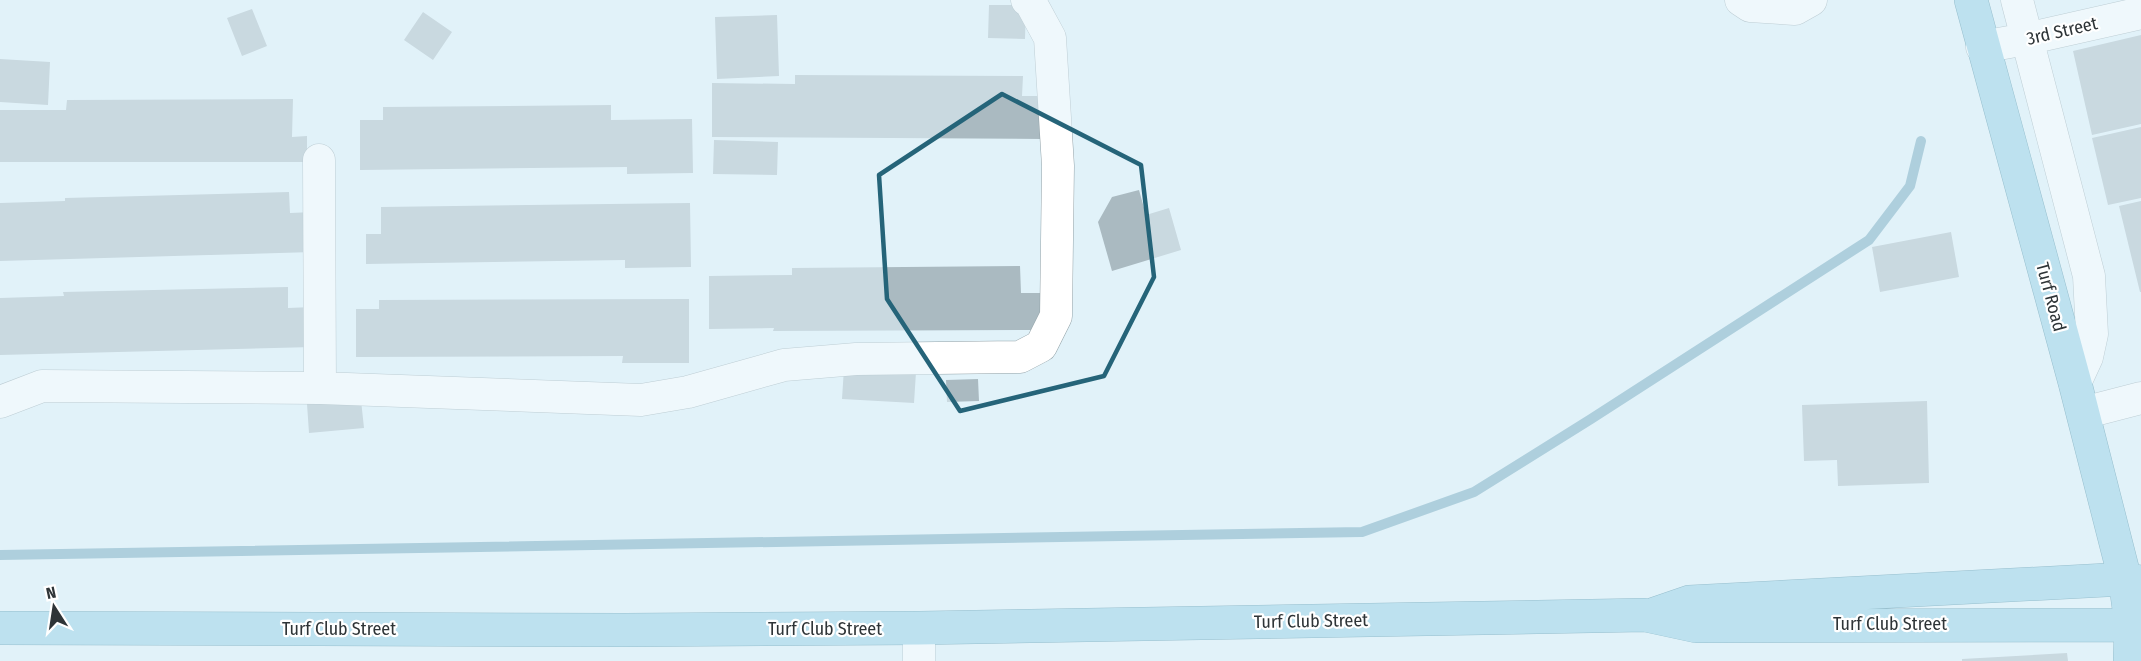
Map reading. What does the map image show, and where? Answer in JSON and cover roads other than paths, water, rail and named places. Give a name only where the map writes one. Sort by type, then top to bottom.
[{"type":"main road","name":"Turf Road","points":[[1971,0],[2133,601],[2130,661]]},
{"type":"main road","name":"Turf Club Street","points":[[0,628],[602,630],[919,628],[1650,615],[1696,626],[2133,601]]},
{"type":"main road","name":"Turf Club Street","points":[[1650,615],[1689,602],[2133,601]]},
{"type":"street","points":[[0,402],[42,387],[320,388],[641,399],[688,392],[784,365],[856,359],[1020,357],[1041,346],[1056,316],[1058,166],[1050,38],[1028,0]]},
{"type":"street","points":[[1741,0],[1750,6],[1795,9],[1811,0]]},
{"type":"street","points":[[2017,0],[2089,276],[2092,334],[2079,398],[2141,398]]},
{"type":"street","name":"3rd Street","points":[[1982,47],[2141,13]]},
{"type":"street","points":[[319,160],[320,388]]},
{"type":"street","points":[[919,628],[920,661]]},
{"type":"waterway","points":[[0,555],[1362,532],[1474,492],[1869,240],[1910,186],[1921,141]]}]
